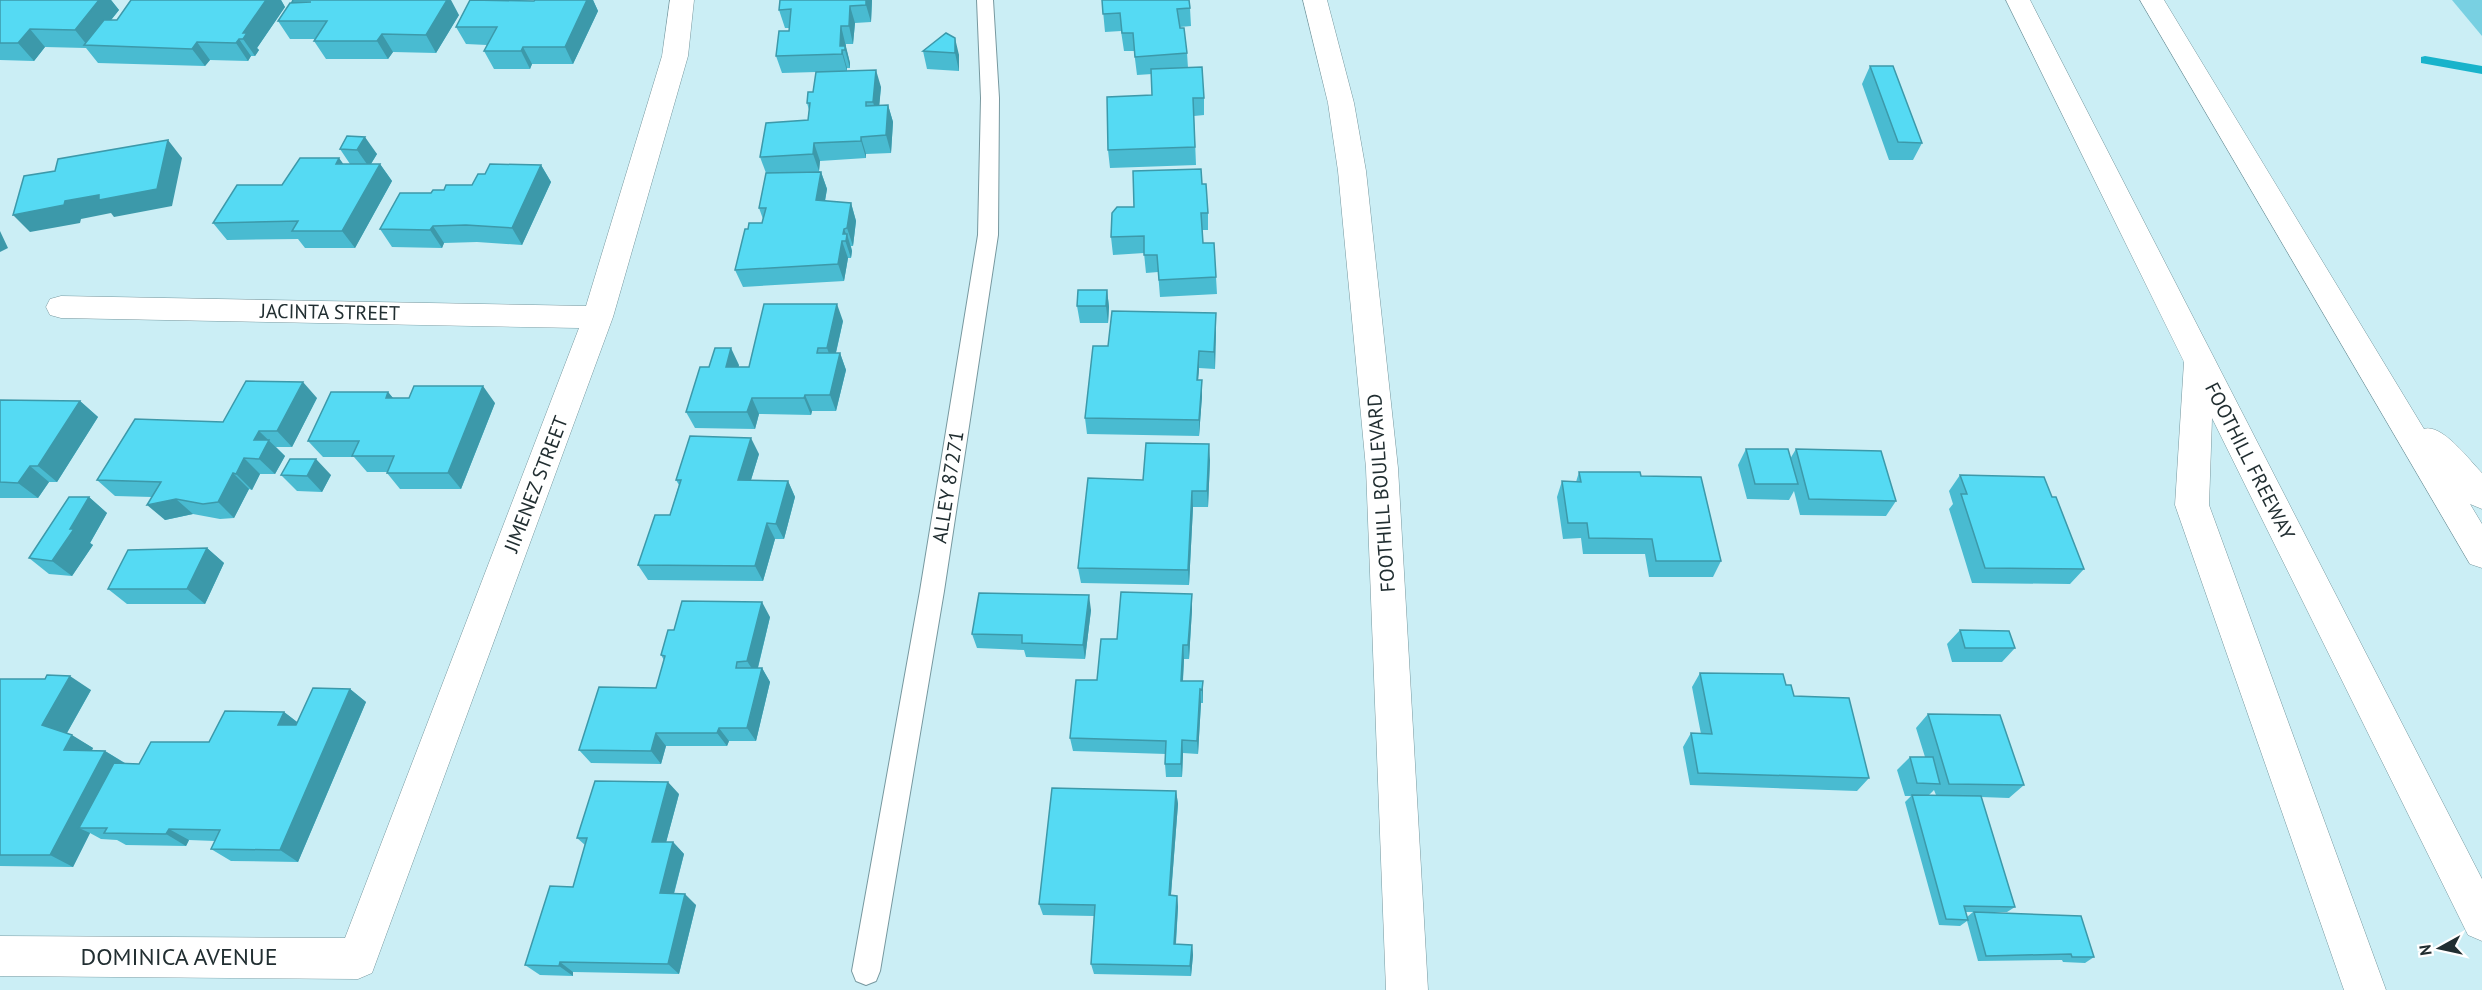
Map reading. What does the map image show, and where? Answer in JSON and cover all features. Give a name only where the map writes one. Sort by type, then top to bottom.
[{"type":"main road","name":"JIMENEZ STREET","points":[[358,958],[598,317],[675,56],[682,0]]},
{"type":"main road","name":"FOOTHILL BOULEVARD","points":[[1315,0],[1341,103],[1352,171],[1382,468],[1407,990]]},
{"type":"main road","name":"FOOTHILL FREEWAY","points":[[2018,0],[2482,921]]},
{"type":"main road","points":[[2152,0],[2482,554]]},
{"type":"main road","name":"JACINTA STREET","points":[[61,307],[598,317]]},
{"type":"main road","points":[[2199,361],[2192,505],[2365,990]]},
{"type":"main road","points":[[2389,398],[2482,495]]},
{"type":"main road","name":"DOMINICA AVENUE","points":[[0,956],[358,958]]},
{"type":"lane","name":"ALLEY 87271","points":[[866,971],[932,591],[988,235],[990,98],[985,0]]},
{"type":"shaded area","points":[[2452,0],[2482,0],[2482,36]]},
{"type":"building","points":[[0,0],[99,0],[75,30],[30,29],[18,43],[0,43]]},
{"type":"building","points":[[131,0],[266,0],[243,33],[247,33],[243,39],[239,39],[236,43],[197,42],[192,49],[84,45],[104,20],[117,20]]},
{"type":"building","points":[[293,0],[447,0],[426,35],[382,34],[377,41],[314,41],[327,21],[278,21],[290,3],[311,2],[292,2]]},
{"type":"building","points":[[470,0],[587,0],[565,47],[523,47],[521,51],[484,51],[497,27],[456,27]]},
{"type":"building","points":[[780,0],[866,0],[866,5],[850,6],[849,26],[841,26],[840,46],[845,46],[842,54],[776,56],[779,31],[789,31],[791,9],[779,10]]},
{"type":"building","points":[[1102,0],[1189,0],[1190,8],[1177,9],[1180,28],[1184,28],[1187,53],[1135,57],[1133,33],[1122,33],[1120,13],[1103,14]]},
{"type":"building","points":[[946,33],[955,38],[955,53],[923,51]]},
{"type":"building","points":[[1870,66],[1893,66],[1922,143],[1898,142]]},
{"type":"building","points":[[1202,67],[1204,98],[1193,98],[1195,147],[1108,150],[1107,97],[1152,95],[1151,69]]},
{"type":"building","points":[[876,70],[873,102],[866,102],[866,106],[888,105],[886,135],[861,137],[861,141],[814,143],[813,154],[760,157],[766,123],[808,120],[810,103],[807,103],[808,92],[813,92],[816,72]]},
{"type":"building","points":[[347,136],[365,137],[357,150],[340,149]]},
{"type":"building","points":[[168,140],[157,189],[99,200],[99,195],[65,201],[64,205],[13,215],[24,176],[55,171],[58,159]]},
{"type":"building","points":[[300,158],[339,158],[336,164],[380,164],[342,231],[292,231],[298,221],[213,223],[237,185],[282,185]]},
{"type":"building","points":[[490,164],[541,165],[512,228],[466,225],[433,226],[430,230],[380,229],[400,193],[431,193],[433,190],[444,190],[446,185],[472,185],[478,174],[485,174]]},
{"type":"building","points":[[1201,169],[1202,184],[1206,184],[1208,213],[1201,213],[1203,243],[1214,243],[1216,277],[1159,280],[1157,255],[1144,255],[1144,236],[1111,237],[1112,213],[1117,207],[1134,207],[1133,171]]},
{"type":"building","points":[[821,172],[816,200],[851,203],[847,228],[844,229],[843,234],[847,234],[846,241],[842,241],[838,264],[735,270],[745,229],[748,229],[749,223],[762,223],[766,208],[759,208],[766,173]]},
{"type":"building","points":[[1078,290],[1107,290],[1106,306],[1077,306]]},
{"type":"building","points":[[764,304],[837,304],[827,348],[818,348],[817,353],[840,353],[830,395],[805,395],[804,398],[752,398],[747,412],[686,412],[700,367],[709,367],[715,348],[731,348],[726,367],[749,367]]},
{"type":"building","points":[[1112,311],[1216,313],[1214,352],[1199,351],[1197,380],[1202,380],[1199,420],[1085,418],[1093,346],[1108,346]]},
{"type":"building","points":[[246,381],[303,382],[277,431],[259,431],[254,440],[269,440],[259,459],[244,458],[236,474],[233,473],[218,502],[203,504],[176,499],[147,505],[161,482],[97,480],[135,419],[223,422]]},
{"type":"building","points":[[414,386],[483,386],[448,473],[387,473],[394,456],[352,456],[359,441],[308,441],[331,392],[388,392],[386,398],[409,398]]},
{"type":"building","points":[[0,400],[80,401],[38,466],[30,466],[18,483],[0,482]]},
{"type":"building","points":[[690,436],[751,438],[738,480],[788,481],[776,524],[767,523],[755,566],[638,565],[655,515],[670,515],[681,480],[676,480]]},
{"type":"building","points":[[1146,443],[1209,444],[1207,491],[1192,491],[1188,570],[1078,568],[1088,478],[1143,480]]},
{"type":"building","points":[[1746,449],[1788,449],[1798,484],[1755,484]]},
{"type":"building","points":[[1796,449],[1881,451],[1896,501],[1809,499]]},
{"type":"building","points":[[290,459],[316,459],[307,476],[281,475]]},
{"type":"building","points":[[1579,472],[1640,472],[1641,476],[1701,477],[1721,561],[1656,561],[1652,539],[1589,538],[1587,523],[1568,523],[1562,481],[1581,482]]},
{"type":"building","points":[[1960,475],[2044,477],[2052,497],[2056,497],[2084,569],[1985,568],[1961,494],[1967,494]]},
{"type":"building","points":[[69,497],[89,497],[70,529],[74,529],[52,561],[29,558]]},
{"type":"building","points":[[207,548],[187,589],[108,589],[128,550]]},
{"type":"building","points":[[1121,592],[1192,594],[1188,645],[1183,645],[1181,681],[1203,681],[1202,690],[1200,689],[1197,741],[1182,740],[1181,764],[1165,764],[1166,741],[1070,738],[1076,680],[1097,680],[1101,639],[1117,639]]},
{"type":"building","points":[[979,593],[1089,595],[1083,645],[1022,643],[1022,635],[972,634]]},
{"type":"building","points":[[682,601],[762,602],[747,661],[737,662],[736,668],[762,668],[747,728],[719,728],[717,733],[656,733],[651,751],[579,750],[599,687],[656,688],[665,656],[661,655],[668,630],[674,630]]},
{"type":"building","points":[[1960,630],[2009,631],[2015,648],[1965,648]]},
{"type":"building","points":[[1700,673],[1783,674],[1786,685],[1791,685],[1794,696],[1849,698],[1869,778],[1698,773],[1691,733],[1712,734]]},
{"type":"building","points":[[47,675],[70,676],[42,725],[72,735],[64,750],[105,751],[50,855],[0,855],[0,679],[45,679]]},
{"type":"building","points":[[313,688],[350,689],[280,850],[211,849],[220,830],[169,829],[166,834],[104,833],[107,828],[79,828],[114,763],[139,764],[151,742],[209,742],[225,711],[284,712],[278,725],[296,725]]},
{"type":"building","points":[[1928,714],[2000,715],[2024,785],[1949,784]]},
{"type":"building","points":[[1910,757],[1933,757],[1940,784],[1917,783]]},
{"type":"building","points":[[595,781],[668,782],[652,842],[673,842],[660,893],[685,894],[668,964],[560,962],[559,966],[525,965],[550,886],[573,887],[587,838],[577,838]]},
{"type":"building","points":[[1052,788],[1176,791],[1169,895],[1177,896],[1174,944],[1192,945],[1190,966],[1091,964],[1095,905],[1039,904]]},
{"type":"building","points":[[1912,795],[1981,796],[2015,907],[1964,906],[1968,920],[1946,919]]},
{"type":"building","points":[[1974,912],[2081,916],[2094,957],[2072,957],[2071,954],[1986,956]]},
{"type":"waterway","points":[[2425,60],[2482,70]]}]
